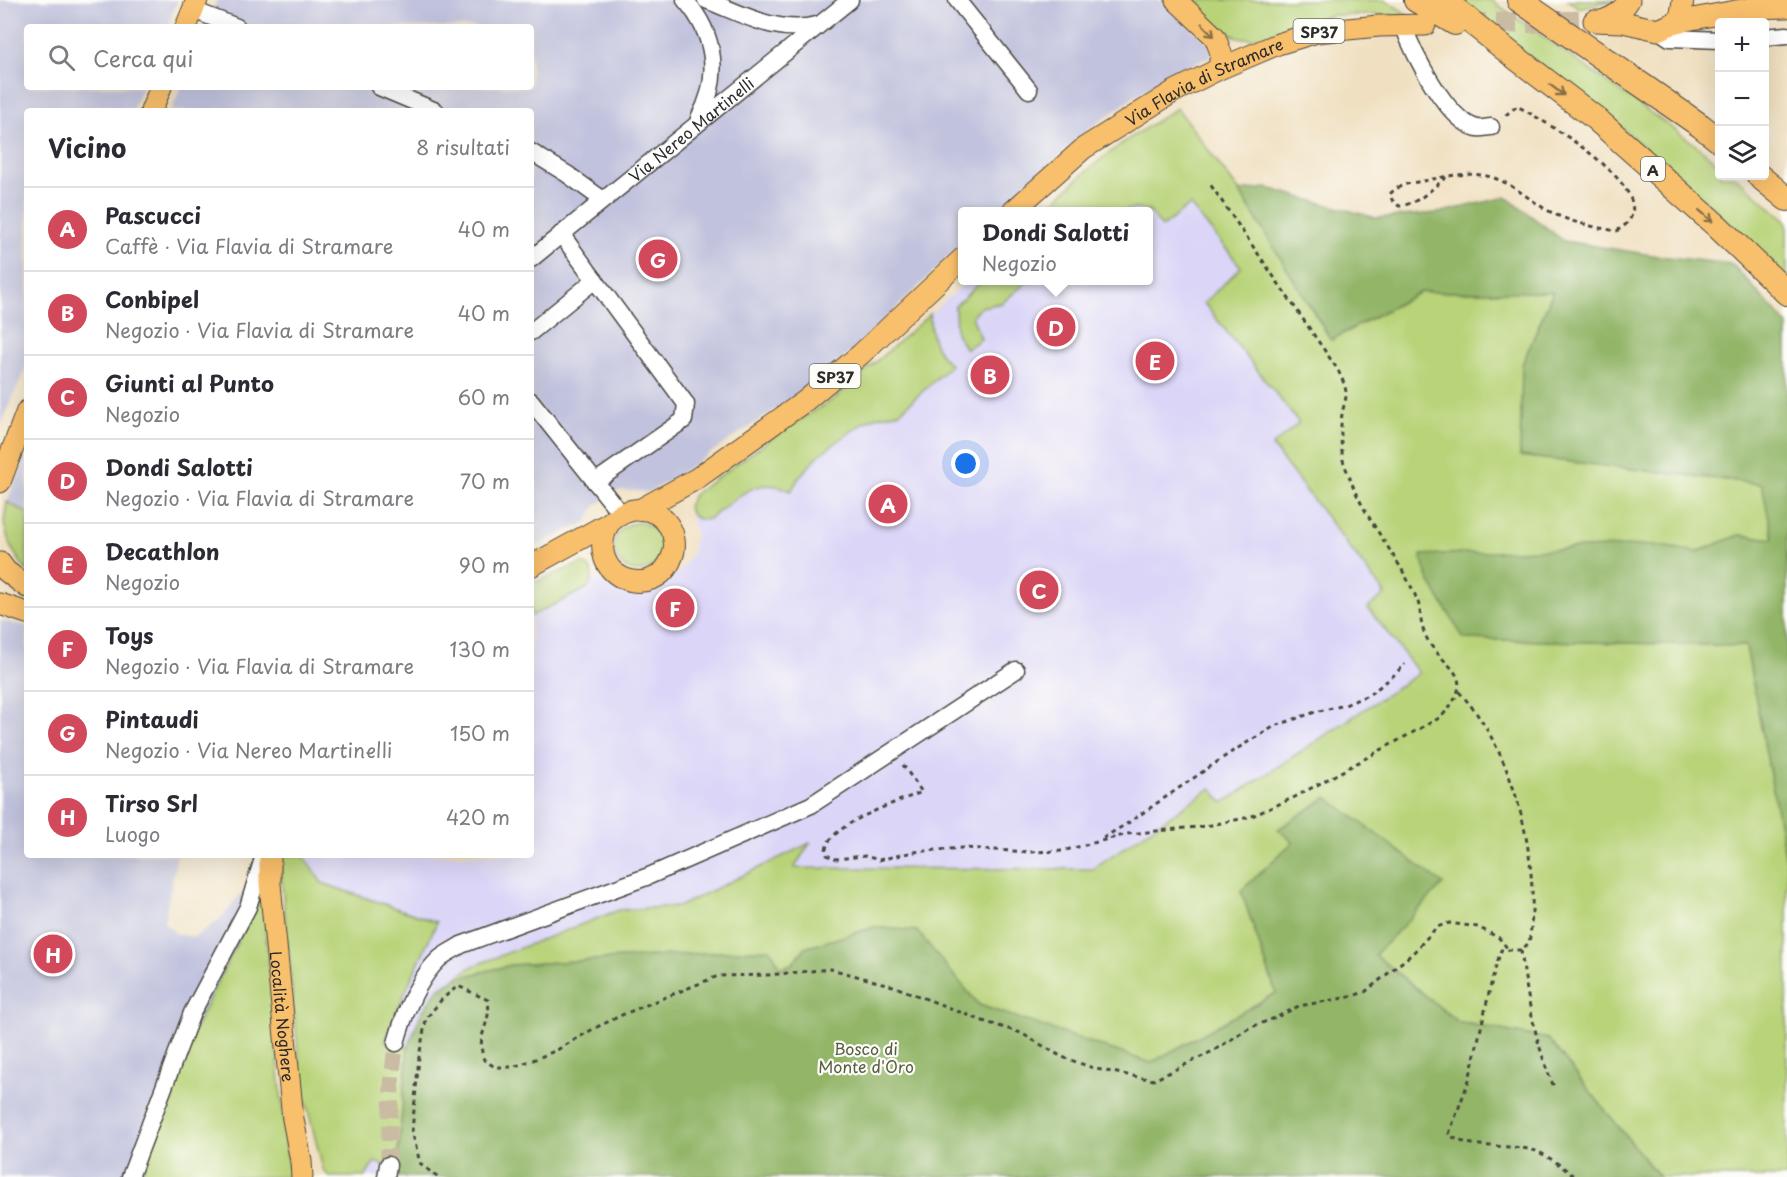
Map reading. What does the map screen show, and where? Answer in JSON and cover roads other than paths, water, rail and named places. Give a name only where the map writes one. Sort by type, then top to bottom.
[{"type":"highway","points":[[1416,0],[1511,54]]},
{"type":"highway","name":"A","points":[[1444,0],[1595,118],[1716,225],[1787,293]]},
{"type":"highway","points":[[1519,0],[1715,138]]},
{"type":"highway","points":[[1544,0],[1578,26],[1652,92]]},
{"type":"highway","points":[[1764,180],[1787,199]]},
{"type":"main road","points":[[1176,0],[1215,37],[1221,53],[1219,69]]},
{"type":"main road","points":[[1629,0],[1634,18],[1658,26],[1681,14],[1683,0]]},
{"type":"main road","points":[[1629,0],[1614,17],[1598,21],[1658,26],[1752,8],[1787,8]]},
{"type":"main road","points":[[1717,0],[1752,8]]},
{"type":"main road","name":"Via Flavia di Stramare","points":[[1018,207],[1084,148],[1173,92],[1219,69],[1278,44],[1317,32],[1360,27],[1425,25]]},
{"type":"main road","points":[[152,108],[160,90]]},
{"type":"main road","name":"SP37","points":[[534,564],[696,478],[806,401],[861,354],[958,263]]},
{"type":"main road","points":[[0,444],[24,415]]},
{"type":"main road","points":[[0,482],[24,419]]},
{"type":"main road","name":"SP37","points":[[551,556],[581,552],[593,553],[604,557],[609,568],[618,576],[629,581],[641,582],[653,579],[663,572],[674,554],[675,544],[670,527],[678,505],[696,478]]},
{"type":"main road","points":[[604,557],[602,545],[604,533],[624,515],[652,512],[663,518],[670,527]]},
{"type":"main road","points":[[0,563],[6,572],[24,585]]},
{"type":"main road","points":[[0,604],[24,612]]},
{"type":"main road","name":"Località Noghere","points":[[270,858],[270,884],[293,1119],[304,1172]]},
{"type":"street","points":[[686,0],[703,25],[712,54],[713,81],[707,104],[694,126]]},
{"type":"street","points":[[706,0],[785,29],[800,29],[818,25]]},
{"type":"street","name":"Via Nereo Martinelli","points":[[534,257],[850,0]]},
{"type":"street","points":[[957,0],[1029,90]]},
{"type":"street","points":[[192,12],[228,24]]},
{"type":"street","points":[[1403,25],[1410,46],[1432,85],[1458,116],[1477,128],[1491,127]]},
{"type":"street","points":[[1658,26],[1670,38],[1715,40]]},
{"type":"street","points":[[1769,36],[1787,35]]},
{"type":"street","points":[[386,90],[428,108]]},
{"type":"street","points":[[534,154],[603,200]]},
{"type":"street","points":[[561,234],[686,404],[684,420],[595,482]]},
{"type":"street","points":[[534,330],[595,280]]},
{"type":"street","points":[[534,405],[624,515]]},
{"type":"street","points":[[396,1043],[407,1009],[423,979],[439,959],[494,932],[649,876],[811,805],[1016,670]]},
{"type":"street","points":[[130,1177],[192,1013],[248,907],[263,858]]},
{"type":"tunnel","points":[[1465,24],[1594,21]]},
{"type":"tunnel","points":[[388,1165],[392,1075],[396,1043]]},
{"type":"place","name":"Pintaudi","points":[[658,259]]},
{"type":"place","name":"Dondi Salotti","points":[[1056,327]]},
{"type":"place","name":"Decathlon","points":[[1155,361]]},
{"type":"place","name":"Conbipel","points":[[990,375]]},
{"type":"place","name":"Pascucci","points":[[888,504]]},
{"type":"place","name":"Giunti al Punto","points":[[1039,590]]},
{"type":"place","name":"Toys","points":[[675,608]]},
{"type":"place","name":"Tirso Srl","points":[[53,954]]},
{"type":"park label","name":"Bosco di Monte d'Oro","points":[[866,1057]]}]
